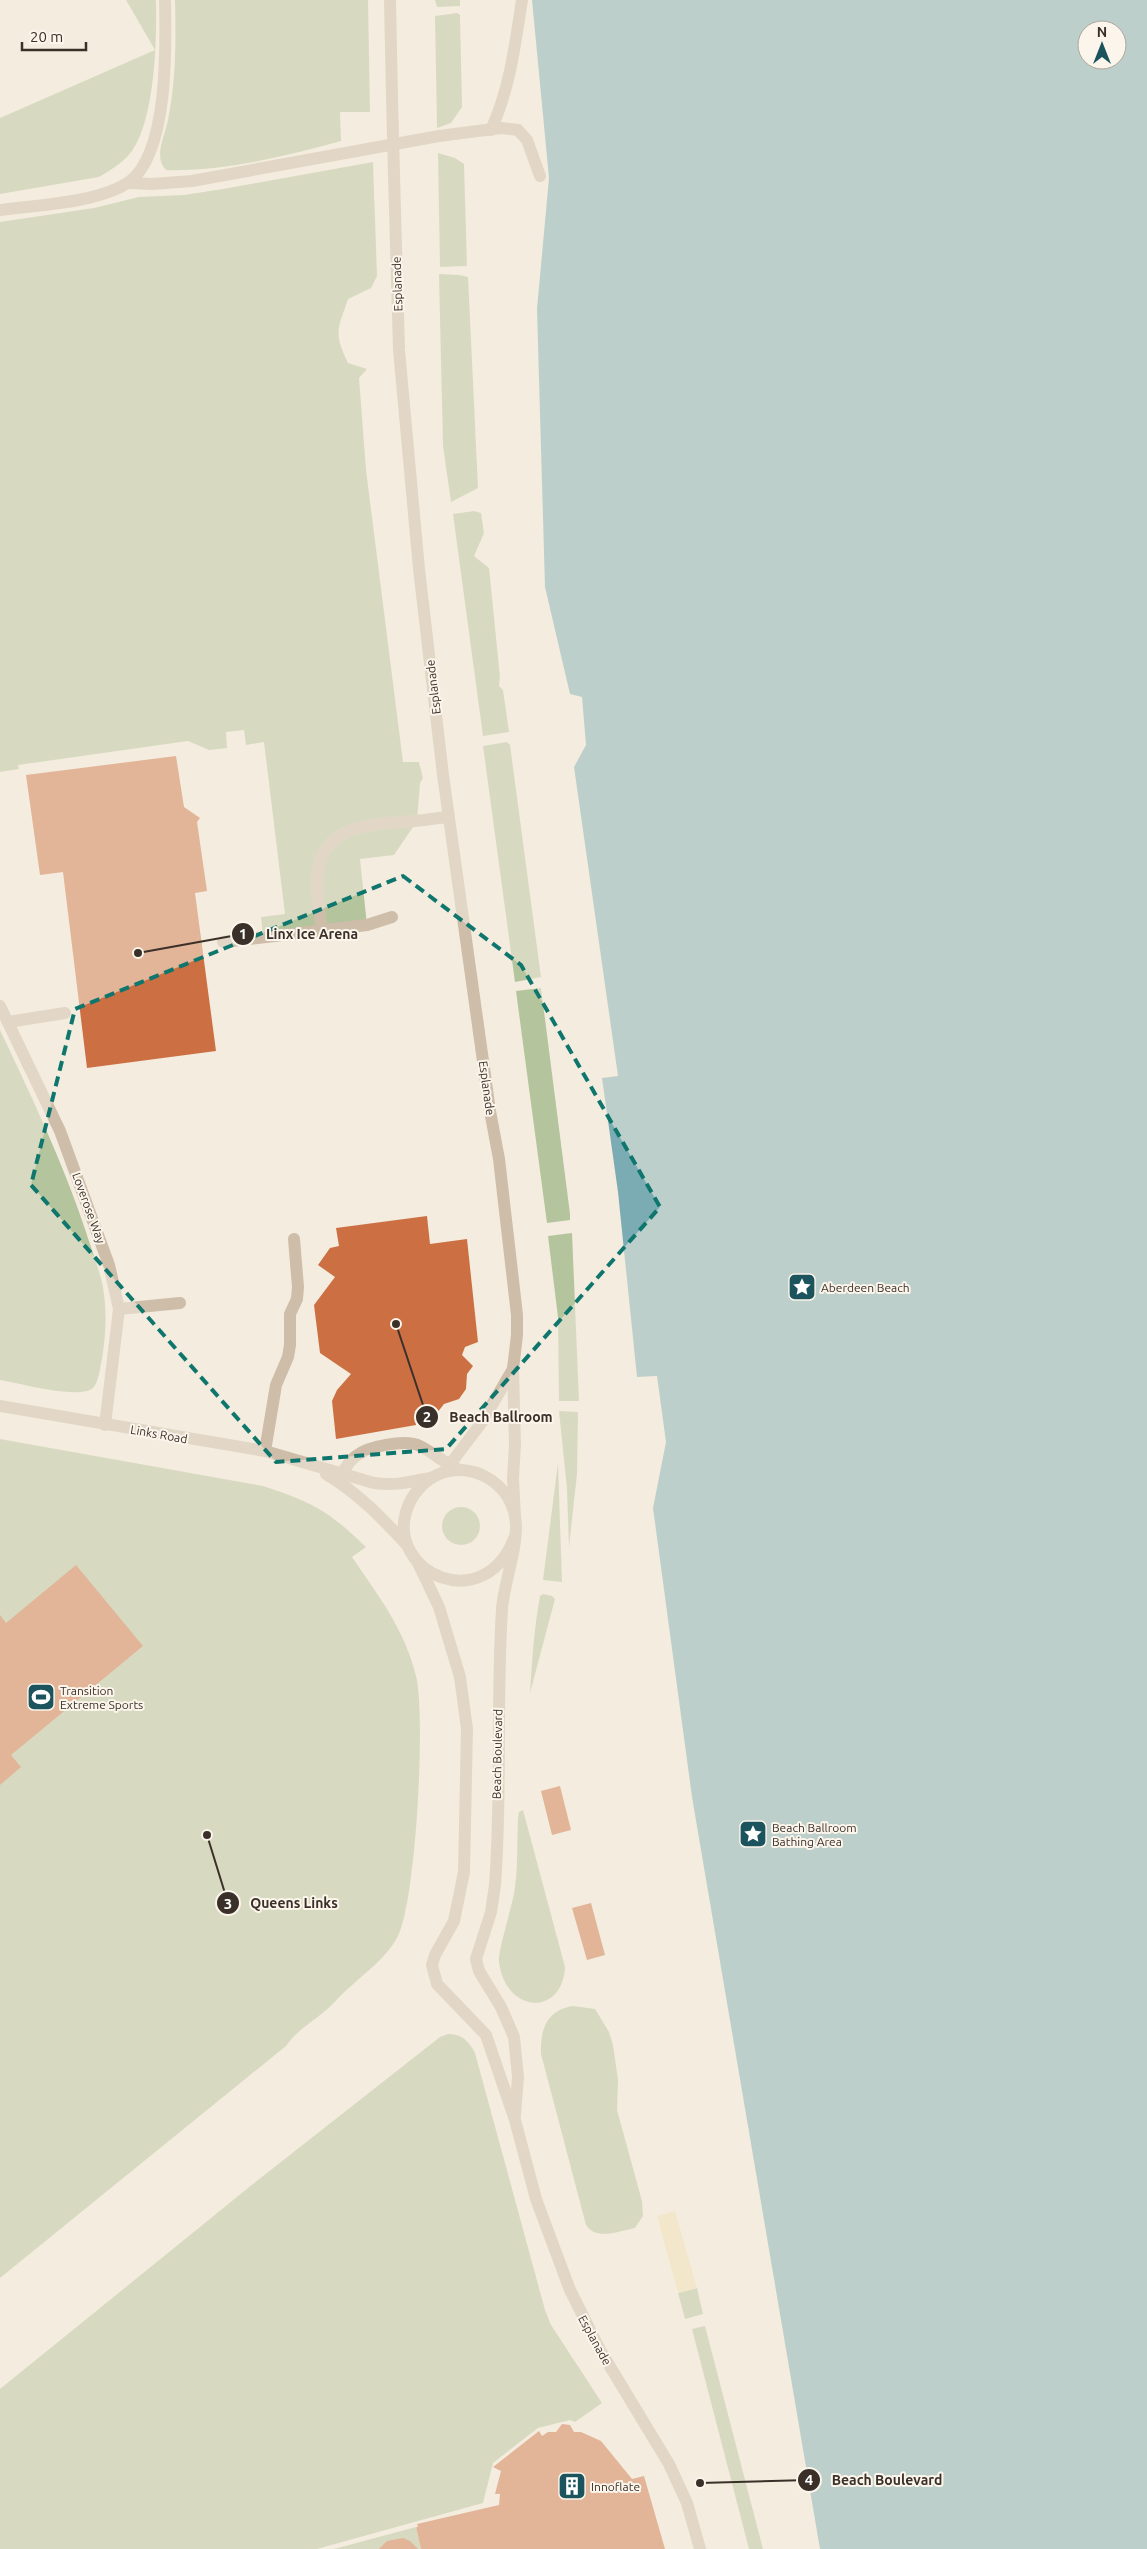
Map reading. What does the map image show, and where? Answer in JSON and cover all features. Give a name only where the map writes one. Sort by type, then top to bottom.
[{"type":"street","points":[[0,210],[84,198],[128,182],[136,175],[148,156],[162,104],[165,53],[165,0]]},
{"type":"street","name":"Esplanade","points":[[390,0],[399,350],[419,569],[449,817],[490,1111],[499,1159],[516,1296],[518,1336],[513,1369],[515,1517]]},
{"type":"street","points":[[491,130],[508,85],[522,0]]},
{"type":"street","points":[[128,182],[152,184],[192,181],[439,136],[491,130],[518,130],[527,140],[540,176]]},
{"type":"street","points":[[322,930],[317,883],[319,866],[326,849],[336,838],[369,824],[449,817]]},
{"type":"street","points":[[223,942],[368,925],[392,917]]},
{"type":"street","name":"Loverose Way","points":[[0,1006],[56,1124],[109,1265],[119,1309],[105,1425]]},
{"type":"street","points":[[8,1022],[65,1014]]},
{"type":"street","points":[[265,1451],[276,1385],[288,1357],[290,1314],[297,1299],[298,1287],[294,1239]]},
{"type":"street","points":[[119,1309],[180,1303]]},
{"type":"street","name":"Esplanade","points":[[447,1471],[482,1422],[513,1369]]},
{"type":"street","name":"Links Road","points":[[0,1406],[265,1451],[316,1468],[388,1485],[447,1471]]},
{"type":"street","points":[[341,1474],[355,1456],[364,1451],[396,1444],[419,1445],[447,1471]]},
{"type":"street","name":"Links Road","points":[[316,1468],[356,1494],[374,1509],[408,1546]]},
{"type":"street","points":[[447,1471],[476,1472],[490,1478],[506,1495],[515,1517],[515,1536],[509,1552],[498,1566],[483,1576],[466,1581],[448,1580],[432,1574],[418,1563],[408,1546],[404,1530],[405,1514],[411,1499],[420,1486],[447,1471]]},
{"type":"street","name":"Beach Boulevard","points":[[479,1971],[476,1959],[491,1912],[495,1885],[502,1607],[515,1536]]},
{"type":"street","name":"Esplanade","points":[[418,1563],[439,1607],[457,1668],[467,1729],[464,1872],[454,1921],[434,1955],[432,1965],[437,1984],[486,2035],[515,2120],[536,2198],[570,2290],[600,2350],[669,2464],[687,2503],[700,2549]]},
{"type":"street","name":"Esplanade","points":[[479,1971],[501,2007],[514,2037],[518,2076],[515,2120]]},
{"type":"highlighted area","points":[[403,876],[521,965],[660,1207],[446,1449],[276,1462],[31,1185],[75,1009]]},
{"type":"green space","points":[[126,0],[156,0],[155,57],[150,99],[140,137],[132,151],[113,169],[99,177],[0,194],[0,118],[155,50]]},
{"type":"green space","points":[[175,0],[368,0],[370,112],[340,112],[341,141],[232,166],[166,170],[162,165],[160,153],[173,90]]},
{"type":"green space","points":[[435,0],[460,0],[460,6],[437,7]]},
{"type":"green space","points":[[457,13],[460,15],[462,107],[451,123],[437,128],[435,16]]},
{"type":"green space","points":[[438,153],[455,158],[464,164],[467,266],[440,267]]},
{"type":"green space","points":[[373,162],[377,276],[371,288],[348,299],[340,324],[339,337],[348,363],[367,369],[359,378],[366,470],[403,762],[419,762],[423,778],[420,783],[417,821],[394,855],[360,859],[367,925],[263,936],[261,917],[285,914],[264,742],[246,745],[244,730],[226,732],[227,748],[209,750],[188,741],[18,765],[19,769],[0,772],[0,222],[94,208],[139,197],[184,195],[223,189]]},
{"type":"green space","points":[[439,274],[468,277],[478,488],[451,502],[443,446]]},
{"type":"green space","points":[[474,511],[481,513],[484,533],[474,556],[489,568],[500,677],[499,686],[503,690],[509,732],[483,736],[453,514]]},
{"type":"green space","points":[[507,742],[510,745],[541,977],[515,982],[483,746]]},
{"type":"green space","points":[[541,988],[570,1214],[570,1220],[547,1223],[516,991]]},
{"type":"green space","points":[[0,1030],[56,1153],[85,1229],[101,1280],[105,1314],[103,1350],[97,1382],[93,1388],[86,1391],[62,1392],[0,1380]]},
{"type":"green space","points":[[572,1233],[579,1401],[559,1401],[558,1317],[548,1236]]},
{"type":"green space","points":[[559,1411],[578,1412],[577,1474],[569,1547],[567,1489]]},
{"type":"green space","points":[[0,1439],[263,1486],[295,1497],[330,1516],[366,1547],[352,1557],[390,1614],[405,1643],[416,1676],[420,1728],[417,1809],[409,1889],[404,1919],[397,1938],[387,1952],[328,2008],[299,2031],[286,2046],[0,2278]]},
{"type":"green space","points":[[558,1463],[562,1582],[543,1580]]},
{"type":"green space","points":[[461,1507],[475,1512],[480,1526],[475,1540],[461,1545],[447,1540],[442,1526],[447,1512]]},
{"type":"green space","points":[[543,1594],[552,1596],[555,1599],[530,1693],[536,1620],[540,1596]]},
{"type":"green space","points":[[523,1810],[565,1967],[562,1983],[555,1994],[545,2001],[534,2003],[522,2000],[512,1992],[504,1979],[499,1962],[515,1887],[518,1818],[519,1812]]},
{"type":"green space","points":[[573,2006],[595,2009],[609,2032],[613,2045],[618,2080],[617,2110],[642,2201],[643,2216],[635,2228],[616,2233],[596,2233],[586,2225],[541,2054],[544,2029],[551,2016],[564,2008]]},
{"type":"green space","points":[[448,2034],[457,2035],[464,2039],[475,2053],[545,2310],[551,2325],[602,2403],[575,2422],[570,2420],[538,2428],[493,2463],[483,2503],[317,2549],[0,2549],[0,2389],[258,2180],[440,2037]]},
{"type":"green space","points":[[697,2288],[703,2314],[685,2319],[678,2293]]},
{"type":"green space","points":[[705,2326],[763,2549],[749,2549],[692,2329]]},
{"type":"green space","points":[[416,2527],[421,2549],[334,2549]]},
{"type":"sand","points":[[675,2211],[697,2288],[678,2293],[657,2216]]},
{"type":"water","name":"Aberdeen Beach","points":[[532,0],[1147,0],[1147,2549],[820,2549],[692,1797],[653,1508],[666,1442],[657,1376],[637,1377],[618,1192],[602,1078],[618,1076],[574,767],[586,745],[582,697],[570,694],[545,587],[537,309],[549,178]]},
{"type":"building","points":[[176,756],[184,807],[200,818],[197,822],[207,891],[195,893],[216,1051],[87,1068],[63,872],[40,875],[26,775]]},
{"type":"building","points":[[427,1216],[430,1244],[467,1239],[478,1342],[465,1347],[462,1355],[473,1366],[467,1374],[466,1389],[459,1399],[444,1404],[437,1413],[429,1405],[415,1411],[416,1425],[336,1439],[332,1401],[337,1390],[351,1374],[320,1353],[314,1305],[335,1277],[318,1265],[330,1248],[339,1246],[336,1228]]},
{"type":"building","name":"Transition Extreme Sports","points":[[76,1565],[143,1646],[11,1755],[21,1767],[0,1785],[0,1615],[6,1623]]},
{"type":"building","points":[[560,1786],[571,1830],[552,1835],[541,1791]]},
{"type":"building","points":[[591,1903],[605,1955],[587,1960],[572,1908]]},
{"type":"building","name":"Innoflate","points":[[562,2424],[570,2425],[574,2432],[581,2432],[601,2441],[632,2479],[644,2476],[665,2549],[421,2549],[417,2524],[499,2505],[500,2494],[495,2494],[501,2471],[493,2467],[539,2431],[542,2436],[548,2432],[556,2432]]},
{"type":"building","points":[[403,2538],[410,2541],[418,2549],[379,2549],[387,2541]]},
{"type":"place","name":"Linx Ice Arena","points":[[138,953]]},
{"type":"place","name":"Aberdeen Beach","points":[[802,1287]]},
{"type":"place","name":"Beach Ballroom","points":[[396,1324]]},
{"type":"place","name":"Transition Extreme Sports","points":[[41,1697]]},
{"type":"place","name":"Beach Ballroom Bathing Area","points":[[753,1834]]},
{"type":"place","name":"Queens Links","points":[[207,1835]]},
{"type":"place","name":"Beach Boulevard","points":[[700,2483]]},
{"type":"place","name":"Innoflate","points":[[572,2486]]}]
